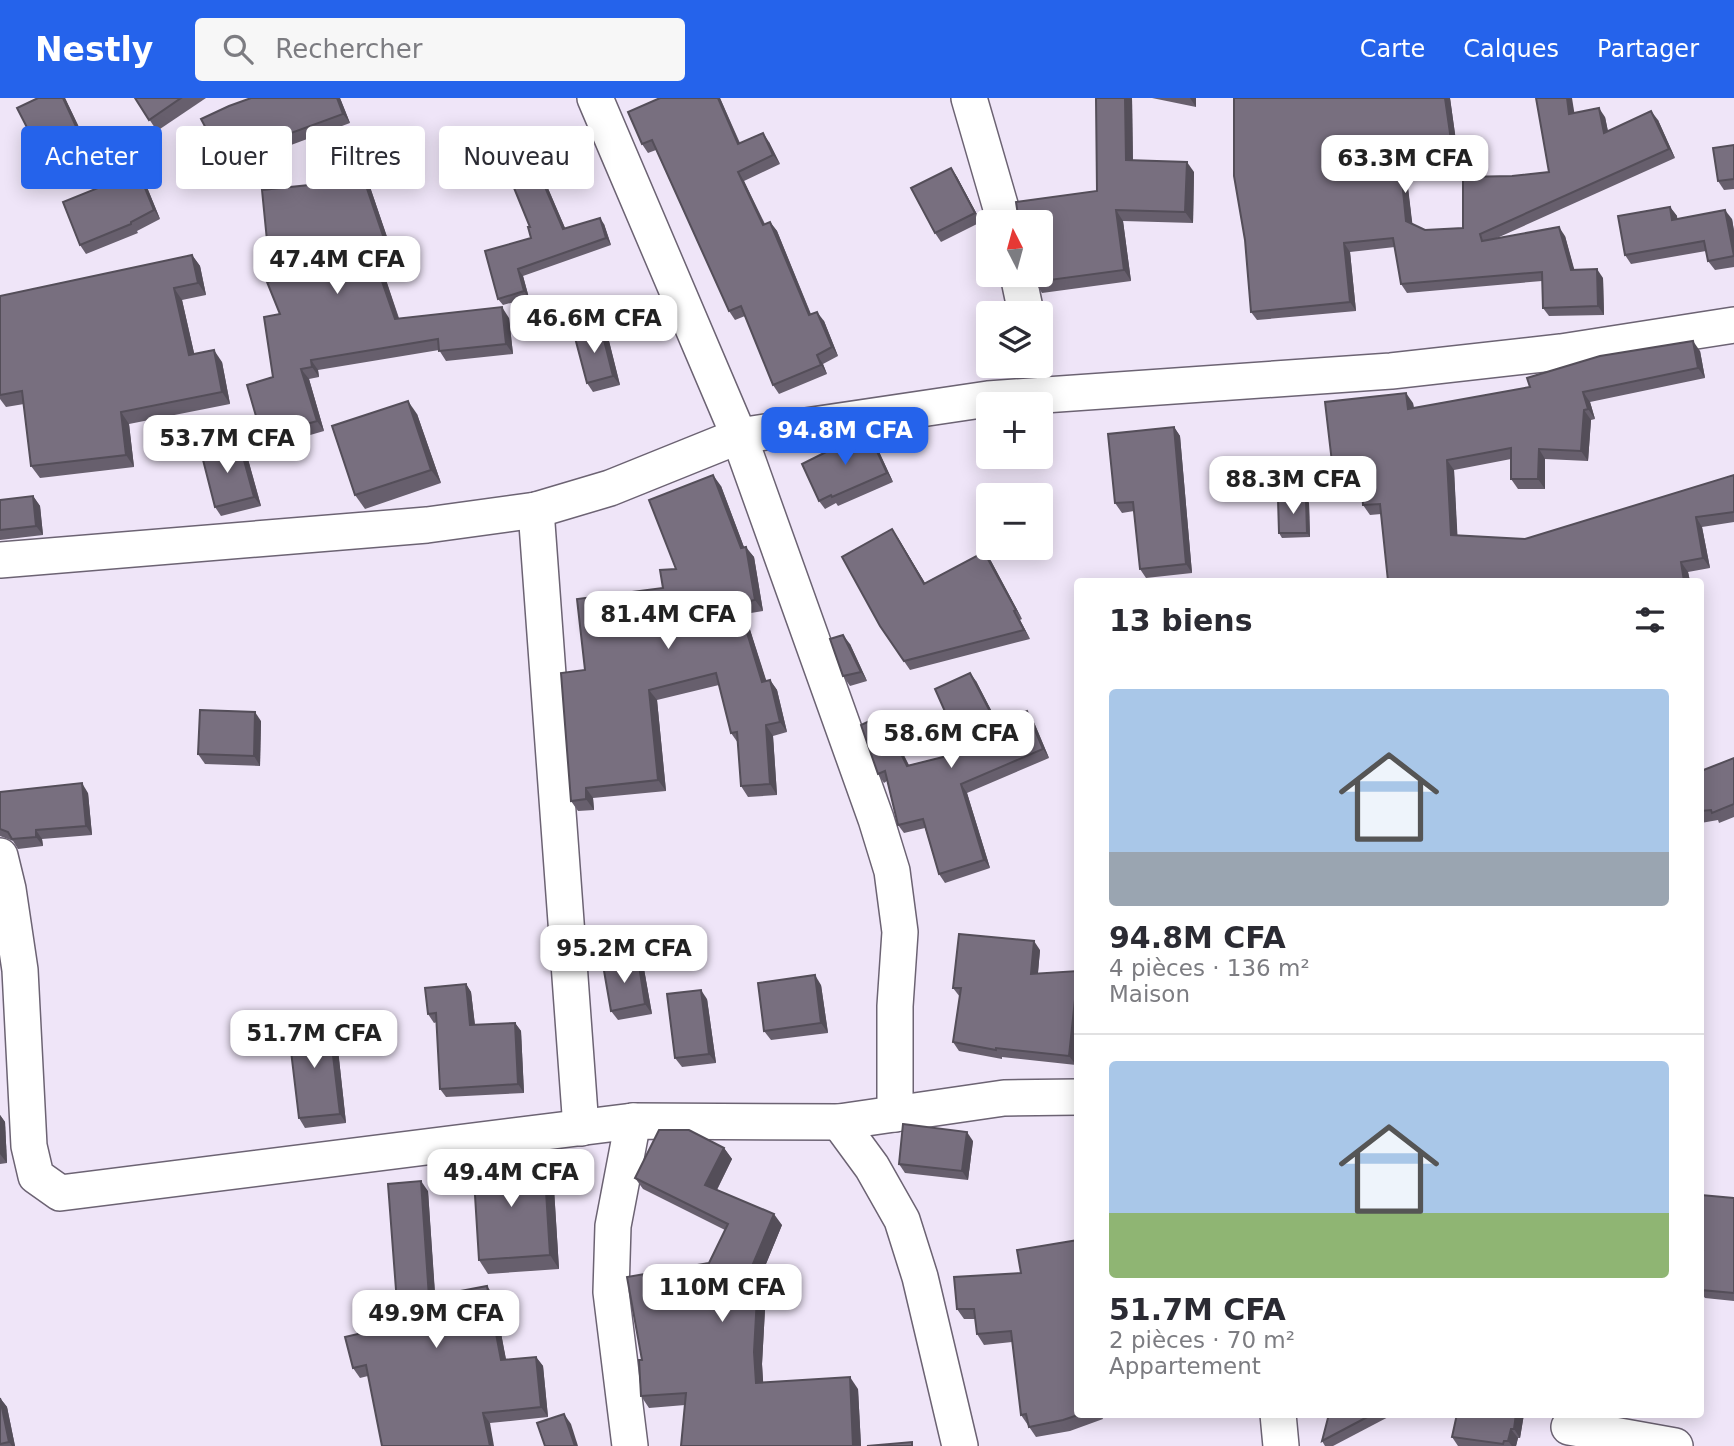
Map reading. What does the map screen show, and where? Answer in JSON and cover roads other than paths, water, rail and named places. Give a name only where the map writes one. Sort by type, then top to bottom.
[{"type":"street","points":[[595,98],[739,436],[892,870],[900,932],[895,1006],[895,1114]]},
{"type":"street","points":[[969,98],[1001,210]]},
{"type":"street","points":[[0,560],[427,525],[536,510],[610,488],[739,436],[988,400],[1040,381],[1391,371],[1561,352],[1734,325]]},
{"type":"street","points":[[536,510],[581,1128]]},
{"type":"street","points":[[0,856],[8,888],[20,970],[29,1146],[36,1176],[60,1193],[633,1121],[839,1122],[1004,1098],[1074,1097]]},
{"type":"street","points":[[630,1446],[611,1292],[613,1226],[633,1121]]},
{"type":"street","points":[[839,1122],[872,1167],[902,1220],[920,1277],[960,1446]]},
{"type":"street","points":[[1278,1418],[1281,1446]]},
{"type":"street","points":[[1570,1429],[1675,1446]]}]
